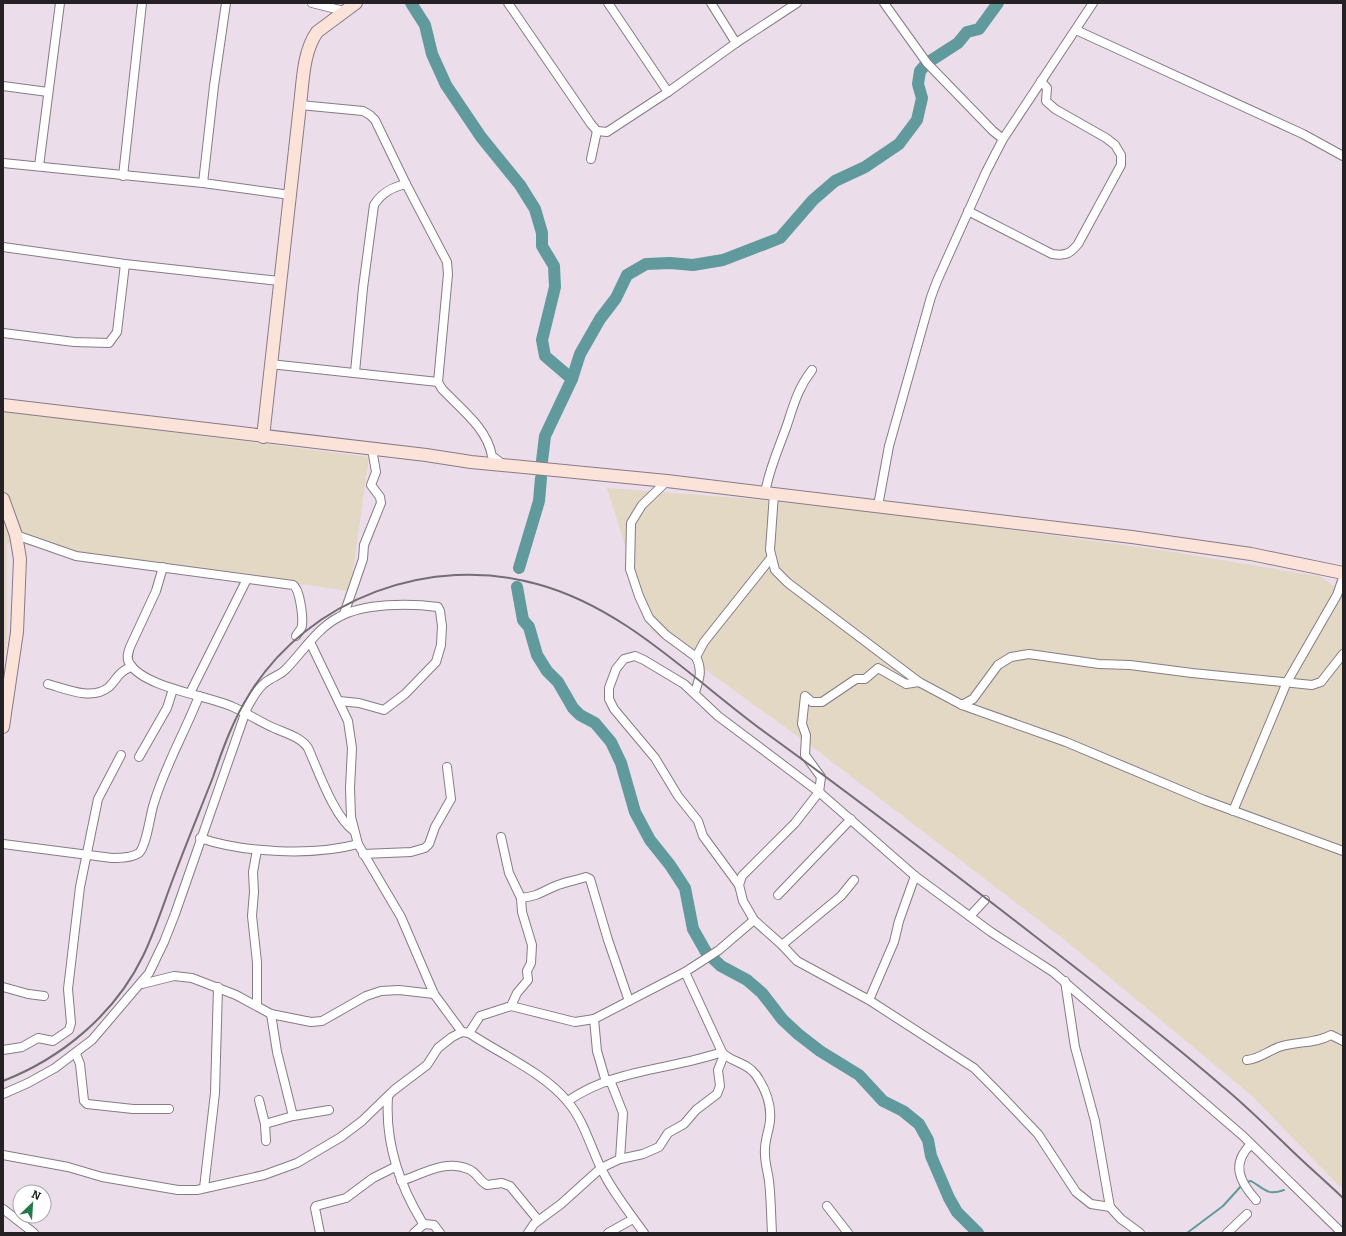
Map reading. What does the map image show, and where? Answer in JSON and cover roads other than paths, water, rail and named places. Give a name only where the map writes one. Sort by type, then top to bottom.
[{"type":"main road","points":[[263,437],[279,281],[300,105],[308,53],[313,38],[322,27],[356,3]]},
{"type":"main road","points":[[3,405],[158,422],[263,437],[506,466],[667,481],[769,493],[1191,545],[1251,554],[1343,572]]},
{"type":"main road","points":[[3,500],[16,535],[20,559],[19,603],[3,727]]},
{"type":"street","points":[[39,166],[60,3]]},
{"type":"street","points":[[123,176],[142,3]]},
{"type":"street","points":[[203,183],[214,86],[226,3]]},
{"type":"street","points":[[312,3],[344,11]]},
{"type":"street","points":[[508,3],[597,130],[592,159]]},
{"type":"street","points":[[608,3],[668,92]]},
{"type":"street","points":[[711,3],[736,43]]},
{"type":"street","points":[[597,130],[610,131],[668,92],[736,43],[797,3]]},
{"type":"street","points":[[884,3],[927,63],[993,131],[1003,139]]},
{"type":"street","points":[[878,506],[889,446],[931,296],[968,211],[1003,139],[1093,3]]},
{"type":"street","points":[[1076,30],[1295,131],[1343,156]]},
{"type":"street","points":[[968,211],[1052,254],[1062,256],[1071,252],[1078,244],[1121,165],[1121,155],[1115,145],[1106,138],[1073,120],[1046,101],[1047,88],[1041,81]]},
{"type":"street","points":[[3,86],[48,92]]},
{"type":"street","points":[[300,105],[363,111],[370,115],[378,126],[406,184],[447,262],[448,274],[438,382],[442,389],[478,426],[490,445],[492,456],[506,466]]},
{"type":"street","points":[[3,163],[203,183],[290,194]]},
{"type":"street","points":[[355,372],[363,288],[374,205],[378,198],[393,187],[406,184]]},
{"type":"street","points":[[3,247],[125,264],[279,281]]},
{"type":"street","points":[[3,333],[68,341],[109,343],[117,332],[125,264]]},
{"type":"street","points":[[270,364],[438,382]]},
{"type":"street","points":[[812,370],[806,378],[791,408],[787,425],[770,469],[769,493],[771,558],[775,570],[788,582],[920,682],[962,705],[1066,742],[1120,766],[1233,811],[1343,851]]},
{"type":"street","points":[[344,614],[363,559],[364,545],[381,503],[380,497],[372,486],[376,472],[372,449]]},
{"type":"street","points":[[667,481],[642,505],[630,523],[630,569],[639,596],[649,618],[666,635],[696,657],[700,670],[694,692]]},
{"type":"street","points":[[16,535],[76,556],[163,567],[296,587],[302,624],[296,636]]},
{"type":"street","points":[[696,657],[704,642],[771,558]]},
{"type":"street","points":[[163,567],[156,591],[128,654],[131,667],[152,681],[173,689],[234,707],[306,744],[337,811],[349,827],[354,830]]},
{"type":"street","points":[[1233,811],[1287,682],[1337,595],[1343,578]]},
{"type":"street","points":[[190,693],[247,579]]},
{"type":"street","points":[[3,1094],[28,1083],[76,1054],[92,1040],[142,984],[149,973],[164,942],[245,713],[253,696],[263,684],[284,671],[310,642],[334,620],[344,614],[383,605],[421,604],[438,607],[442,621],[439,656],[432,667],[405,694],[386,710],[359,703],[339,701]]},
{"type":"street","points":[[310,642],[347,717],[352,748],[350,788],[354,830],[358,844],[401,917],[434,994],[466,1033],[549,1084],[568,1102],[588,1137],[601,1168],[644,1233]]},
{"type":"street","points":[[962,705],[973,699],[998,665],[1011,656],[1029,654],[1099,664],[1130,665],[1192,673],[1316,684],[1320,682],[1343,654]]},
{"type":"street","points":[[1110,1207],[1091,1204],[1076,1192],[1038,1134],[974,1068],[869,1000],[797,961],[782,945],[754,920],[744,901],[739,886],[703,836],[698,821],[684,805],[655,758],[618,715],[609,699],[609,688],[613,674],[620,663],[629,656],[635,656],[684,684],[718,716],[819,792],[915,876],[1065,982],[1251,1144],[1342,1233]]},
{"type":"street","points":[[48,684],[85,694],[91,694],[106,689],[119,673],[131,667]]},
{"type":"street","points":[[739,886],[742,876],[747,870],[795,823],[819,792],[821,777],[805,755],[806,735],[802,724],[805,696],[812,702],[822,702],[856,679],[865,679],[878,668],[906,684],[920,682]]},
{"type":"street","points":[[139,757],[167,708],[173,689]]},
{"type":"street","points":[[3,844],[119,858],[134,855],[141,849],[154,802],[199,696]]},
{"type":"street","points":[[3,1050],[22,1047],[38,1038],[55,1040],[70,1028],[71,1022],[68,989],[80,887],[86,855],[98,799],[122,755]]},
{"type":"street","points":[[363,854],[411,852],[425,848],[429,844],[435,827],[451,799],[447,767]]},
{"type":"street","points":[[778,895],[851,819]]},
{"type":"street","points":[[501,837],[509,873],[520,898],[522,912],[530,934],[532,958],[527,971],[527,982],[517,993],[511,1006]]},
{"type":"street","points":[[200,838],[225,846],[282,851],[322,849],[358,844]]},
{"type":"street","points":[[257,850],[253,872],[254,892],[252,916],[257,962],[257,1006]]},
{"type":"street","points":[[869,1000],[894,942],[899,921],[915,876]]},
{"type":"street","points":[[520,898],[546,892],[559,884],[586,877],[590,879],[608,940],[629,1000]]},
{"type":"street","points":[[782,945],[841,896],[854,880]]},
{"type":"street","points":[[970,916],[985,900]]},
{"type":"street","points":[[3,1155],[68,1167],[102,1177],[178,1190],[204,1188],[264,1175],[297,1163],[341,1137],[362,1121],[394,1090],[427,1065],[438,1048],[452,1037],[466,1033],[480,1016],[511,1006],[575,1022],[594,1019],[685,972],[710,957],[754,920]]},
{"type":"street","points":[[685,972],[723,1053],[749,1067],[757,1076],[770,1105],[769,1127],[764,1152],[769,1181],[772,1233]]},
{"type":"street","points":[[142,984],[163,978],[182,977],[218,987],[271,1014],[317,1022],[326,1019],[366,996],[381,991],[404,990],[434,994]]},
{"type":"street","points":[[1065,982],[1076,1047],[1095,1121],[1110,1207],[1121,1219],[1140,1233]]},
{"type":"street","points":[[3,987],[28,994],[44,996]]},
{"type":"street","points":[[204,1188],[215,1093],[218,987]]},
{"type":"street","points":[[271,1014],[277,1052],[293,1116]]},
{"type":"street","points":[[594,1019],[597,1051],[608,1081],[623,1113],[620,1159]]},
{"type":"street","points":[[1247,1060],[1294,1043],[1309,1042],[1331,1035],[1343,1041]]},
{"type":"street","points":[[568,1102],[579,1093],[608,1081],[648,1069],[686,1063],[723,1053]]},
{"type":"street","points":[[528,1233],[538,1220],[570,1197],[601,1168],[620,1159],[643,1154],[659,1148],[668,1133],[684,1124],[696,1110],[714,1097],[719,1090],[718,1070],[723,1053]]},
{"type":"street","points":[[76,1054],[80,1064],[84,1101],[87,1104],[133,1109],[169,1109]]},
{"type":"street","points":[[388,1097],[387,1113],[395,1167],[415,1211],[424,1224]]},
{"type":"street","points":[[259,1100],[265,1124],[266,1141]]},
{"type":"street","points":[[265,1124],[293,1116],[329,1110]]},
{"type":"street","points":[[1251,1144],[1244,1151],[1239,1168],[1239,1174],[1245,1188],[1256,1200]]},
{"type":"street","points":[[402,1181],[440,1166],[462,1167],[474,1172],[487,1185],[502,1183],[510,1186],[538,1220]]},
{"type":"street","points":[[320,1233],[315,1208],[316,1206],[346,1198],[373,1178],[395,1167]]},
{"type":"street","points":[[827,1206],[848,1233]]},
{"type":"street","points":[[3,1209],[34,1233]]},
{"type":"street","points":[[1227,1233],[1247,1214]]},
{"type":"street","points":[[608,1233],[634,1219]]},
{"type":"street","points":[[414,1233],[424,1224],[434,1225],[440,1233]]},
{"type":"waterway","points":[[411,3],[425,25],[432,54],[446,85],[481,137],[520,185],[535,209],[542,233],[542,246],[554,266],[555,287],[542,340],[545,356],[572,379]]},
{"type":"waterway","points":[[542,461],[545,436],[572,379],[580,354],[600,319],[616,298],[627,275],[646,264],[670,263],[693,265],[723,260],[780,238],[813,200],[835,181],[865,167],[899,144],[917,120],[922,98],[918,84],[920,71],[927,63],[958,43],[967,32],[979,29],[998,3]]},
{"type":"waterway","points":[[519,568],[539,501],[541,478]]},
{"type":"waterway","points":[[517,587],[523,620],[529,627],[537,655],[547,671],[558,682],[573,708],[580,715],[595,723],[611,742],[621,763],[635,812],[650,840],[670,865],[685,888],[693,929],[706,952],[721,966],[747,980],[762,993],[782,1019],[798,1034],[820,1051],[859,1075],[883,1101],[903,1111],[919,1124],[928,1140],[931,1156],[949,1198],[957,1212],[978,1233]]},
{"type":"waterway","points":[[1245,1182],[1251,1181],[1270,1192],[1284,1190]]},
{"type":"waterway","points":[[1187,1233],[1223,1206],[1242,1185]]},
{"type":"railway","points":[[3,1081],[46,1060],[85,1032],[118,997],[131,977],[143,956],[152,935],[233,724],[250,693],[275,660],[305,632],[339,609],[376,592],[415,580],[456,575],[497,576],[537,584],[569,595],[600,610],[658,648],[766,733],[868,808],[1153,1029],[1238,1099],[1343,1198]]}]
